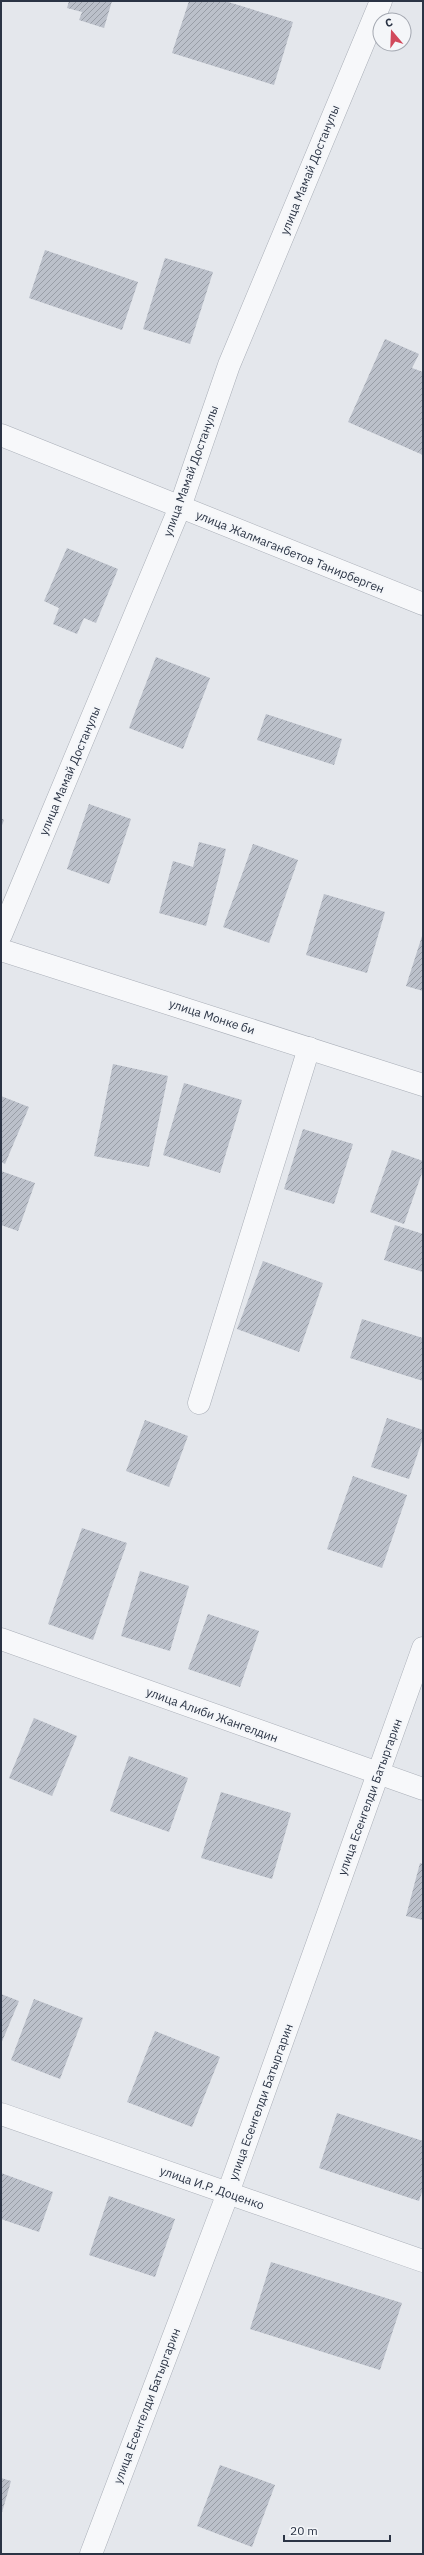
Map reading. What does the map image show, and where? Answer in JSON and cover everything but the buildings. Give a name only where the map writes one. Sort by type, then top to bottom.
[{"type":"street","name":"улица Мамай Достанулы","points":[[1,935],[180,508],[229,365],[376,2]]},
{"type":"street","name":"улица Жалмаганбетов Танирберген","points":[[1,435],[180,508],[423,604]]},
{"type":"street","name":"улица Монке би","points":[[1,950],[423,1085]]},
{"type":"street","points":[[199,1403],[310,1048]]},
{"type":"street","name":"улица Алиби Жангелдин","points":[[1,1639],[423,1789]]},
{"type":"street","name":"улица Есенгелди Батыргарин","points":[[91,2554],[228,2193],[423,1648]]},
{"type":"street","name":"улица И.Р. Доценко","points":[[1,2114],[423,2261]]}]
